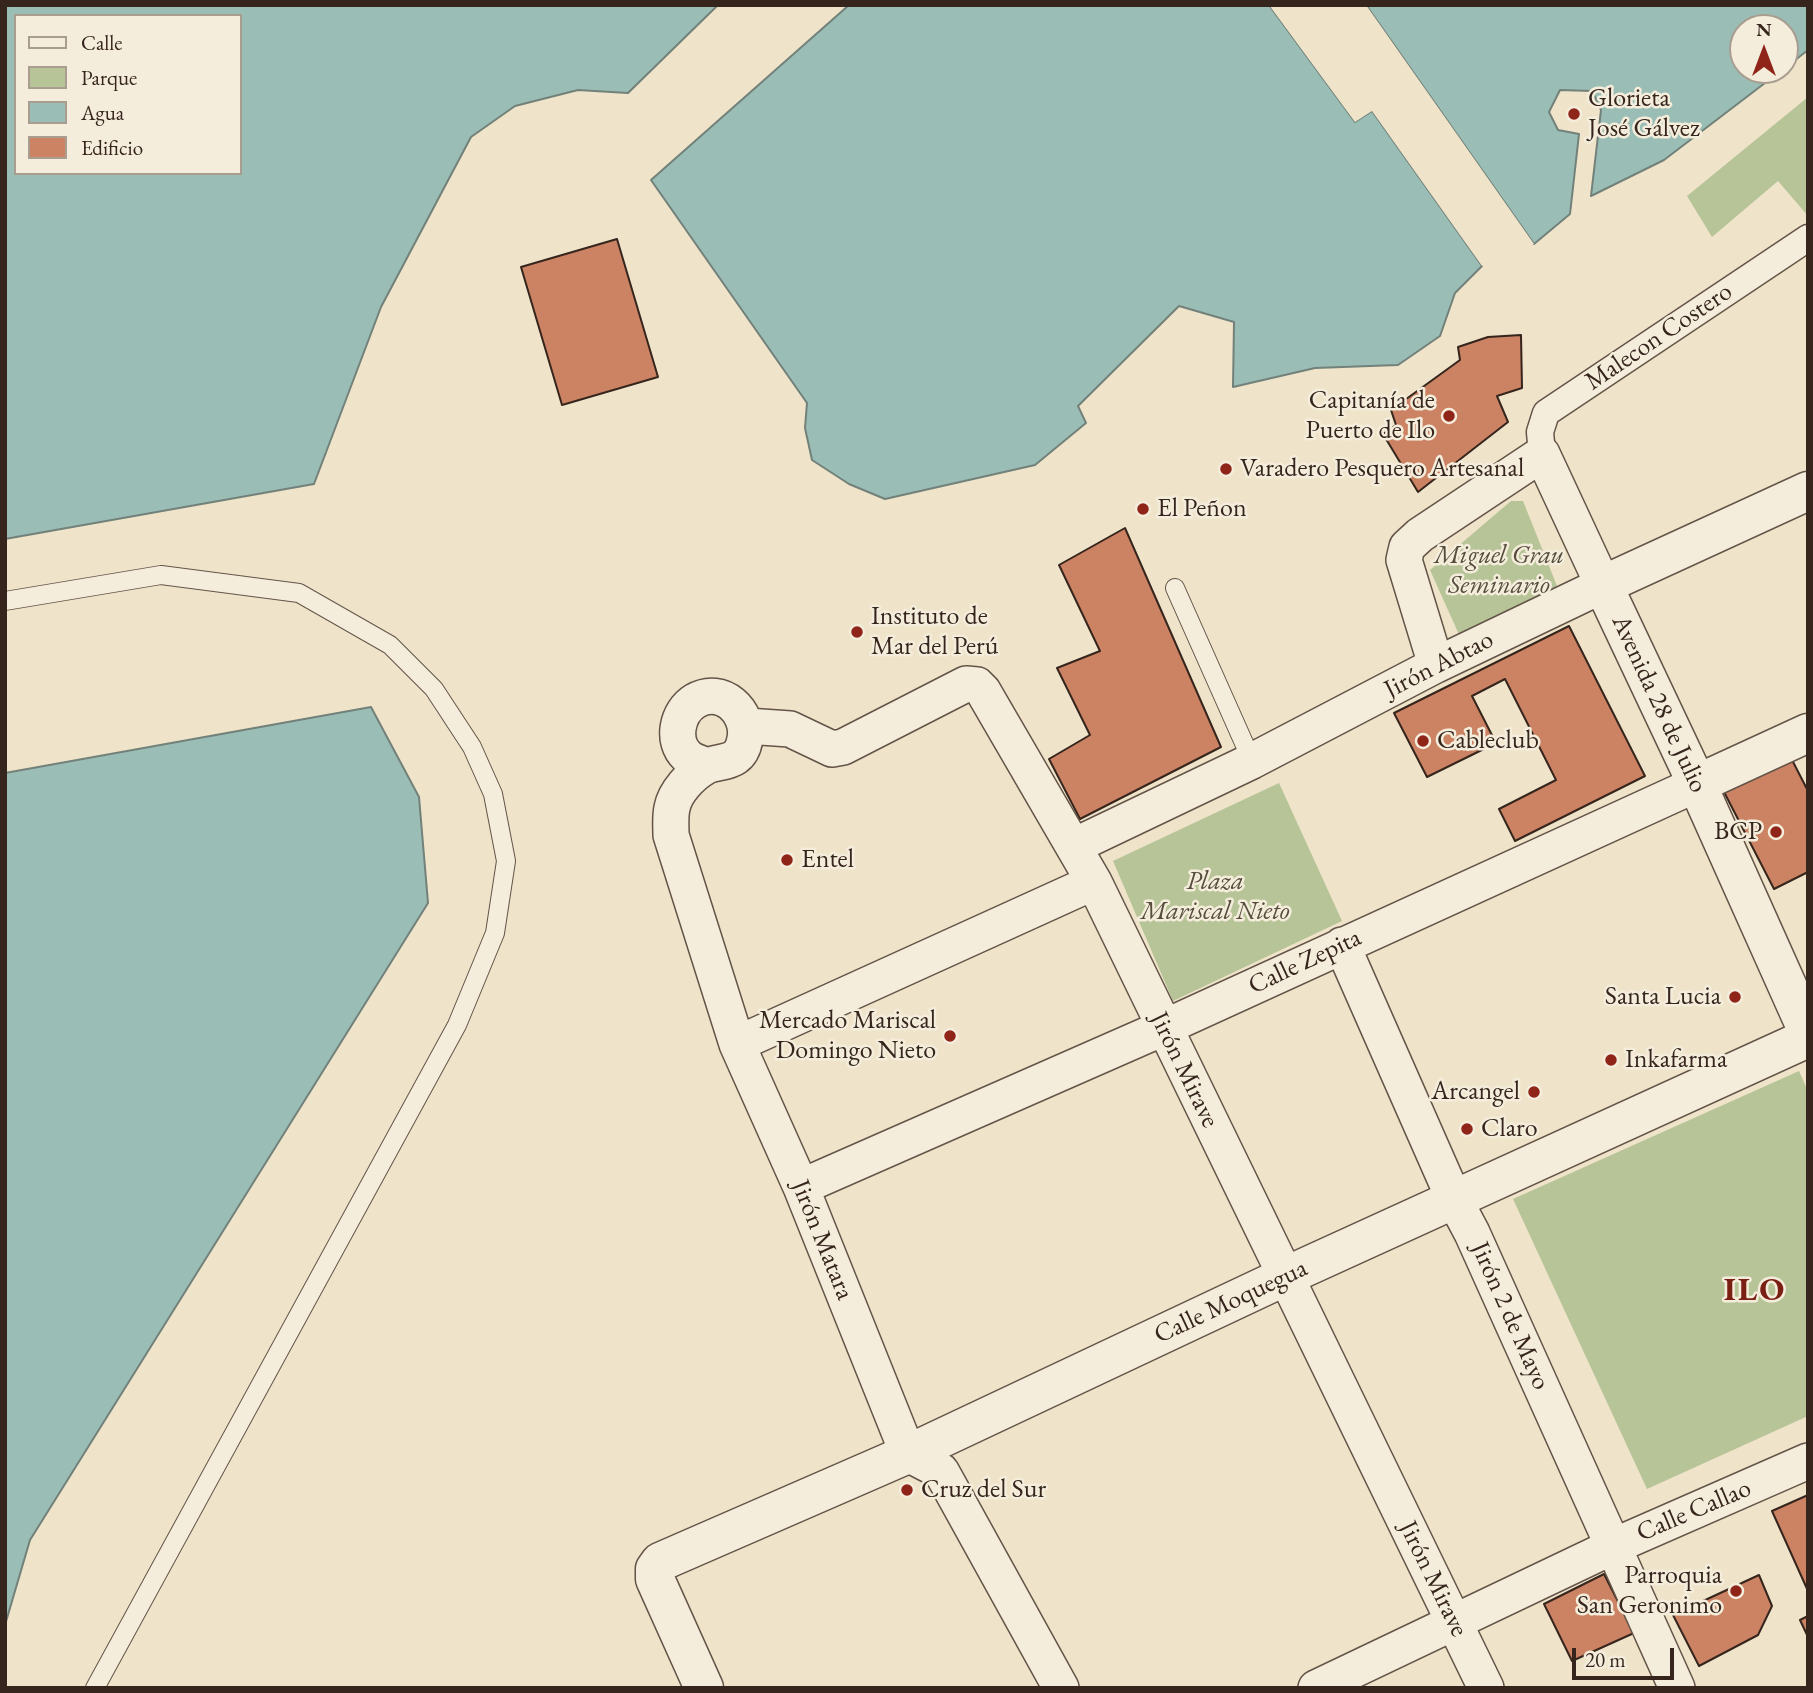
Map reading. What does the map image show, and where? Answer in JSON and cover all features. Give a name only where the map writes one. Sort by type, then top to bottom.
[{"type":"street","name":"Malecon Costero","points":[[1542,454],[1541,432],[1546,413],[1808,238]]},
{"type":"street","name":"Avenida 28 de Julio","points":[[1542,454],[1697,784],[1808,1032]]},
{"type":"street","points":[[1436,665],[1404,560],[1407,547],[1420,535],[1542,454]]},
{"type":"street","name":"Jirón Abtao","points":[[1073,846],[1252,761],[1436,665],[1808,491]]},
{"type":"street","name":"Jirón Mirave","points":[[747,726],[790,729],[832,749],[843,747],[966,684],[977,685],[1094,882],[1486,1688]]},
{"type":"street","points":[[718,696],[738,707],[747,726],[744,748],[728,763],[706,766],[687,756],[677,736],[680,715],[696,700],[718,696]]},
{"type":"street","name":"Calle Zepita","points":[[802,1188],[1163,1028],[1808,733]]},
{"type":"street","name":"Jirón Matara","points":[[706,766],[685,783],[672,806],[671,835],[737,1044],[802,1188],[908,1454]]},
{"type":"street","points":[[737,1044],[1094,882]]},
{"type":"street","name":"Jirón 2 de Mayo","points":[[1342,945],[1454,1199],[1472,1233],[1677,1688]]},
{"type":"street","name":"Calle Moquegua","points":[[704,1688],[654,1579],[655,1569],[660,1562],[908,1454],[1286,1276],[1808,1038]]},
{"type":"street","points":[[908,1454],[941,1471],[1061,1688]]},
{"type":"street","name":"Calle Callao","points":[[1316,1688],[1614,1546],[1808,1461]]},
{"type":"lane","points":[[5,601],[161,575],[299,593],[390,645],[434,689],[472,747],[493,794],[506,862],[495,933],[457,1025],[95,1688]]},
{"type":"lane","points":[[1175,588],[1252,761]]},
{"type":"green space","points":[[1808,97],[1808,216],[1778,181],[1712,237],[1687,196]]},
{"type":"green space","name":"Miguel Grau Seminario","points":[[1511,501],[1523,501],[1557,586],[1555,596],[1461,639],[1430,570]]},
{"type":"green space","name":"Plaza Mariscal Nieto","points":[[1279,783],[1342,921],[1173,1001],[1113,861]]},
{"type":"green space","points":[[1799,1071],[1808,1091],[1808,1416],[1647,1489],[1513,1199]]},
{"type":"water","points":[[5,5],[718,5],[628,93],[578,90],[515,106],[471,137],[381,307],[314,484],[5,539]]},
{"type":"water","points":[[849,5],[1269,5],[1355,122],[1372,111],[1482,266],[1455,293],[1440,336],[1398,365],[1315,368],[1233,387],[1234,322],[1179,306],[1078,406],[1086,423],[1035,465],[885,499],[849,484],[812,460],[805,428],[807,403],[651,180]]},
{"type":"water","points":[[1366,5],[1808,5],[1808,50],[1799,57],[1799,14],[1729,14],[1729,84],[1764,84],[1664,160],[1591,196],[1601,110],[1592,91],[1560,90],[1549,112],[1558,130],[1579,134],[1570,214],[1534,244]]},
{"type":"water","points":[[371,707],[419,797],[428,903],[30,1540],[5,1625],[5,773]]},
{"type":"pier","points":[[1269,5],[1274,5],[1356,117],[1371,108],[1375,109],[1485,264],[1482,266],[1372,111],[1355,122]]},
{"type":"pier","points":[[1363,5],[1366,5],[1534,244],[1531,245]]},
{"type":"building","points":[[617,239],[658,377],[562,405],[521,267]]},
{"type":"building","name":"Capitanía de Puerto de Ilo","points":[[1521,335],[1522,388],[1497,396],[1508,422],[1418,492],[1383,434],[1396,425],[1391,410],[1460,360],[1458,347],[1488,337]]},
{"type":"building","points":[[1125,528],[1221,747],[1080,819],[1049,759],[1090,735],[1057,668],[1100,651],[1059,565]]},
{"type":"building","points":[[1569,626],[1645,776],[1515,841],[1499,809],[1556,780],[1505,679],[1472,696],[1496,743],[1427,777],[1394,713]]},
{"type":"building","name":"BCP","points":[[1790,756],[1808,791],[1808,872],[1774,889],[1723,790]]},
{"type":"building","points":[[1808,1495],[1808,1591],[1772,1511]]},
{"type":"building","points":[[1604,1574],[1634,1633],[1572,1661],[1544,1604]]},
{"type":"building","points":[[1759,1575],[1772,1606],[1758,1635],[1699,1666],[1673,1615]]},
{"type":"building","points":[[1808,1616],[1808,1637],[1800,1620]]},
{"type":"place","name":"Glorieta José Gálvez","points":[[1574,114]]},
{"type":"place","name":"Capitanía de Puerto de Ilo","points":[[1449,416]]},
{"type":"place","name":"Varadero Pesquero Artesanal","points":[[1226,469]]},
{"type":"place","name":"El Peñon","points":[[1143,509]]},
{"type":"place","name":"Instituto de Mar del Perú","points":[[857,632]]},
{"type":"place","name":"Cableclub","points":[[1423,741]]},
{"type":"place","name":"BCP","points":[[1776,832]]},
{"type":"place","name":"Entel","points":[[787,860]]},
{"type":"place","name":"Santa Lucia","points":[[1735,997]]},
{"type":"place","name":"Mercado Mariscal Domingo Nieto","points":[[950,1036]]},
{"type":"place","name":"Inkafarma","points":[[1611,1060]]},
{"type":"place","name":"Arcangel","points":[[1534,1092]]},
{"type":"place","name":"Claro","points":[[1467,1129]]},
{"type":"place","name":"Cruz del Sur","points":[[907,1490]]},
{"type":"place","name":"Parroquia San Geronimo","points":[[1736,1591]]},
{"type":"district","name":"ILO","points":[[1755,1291]]}]
